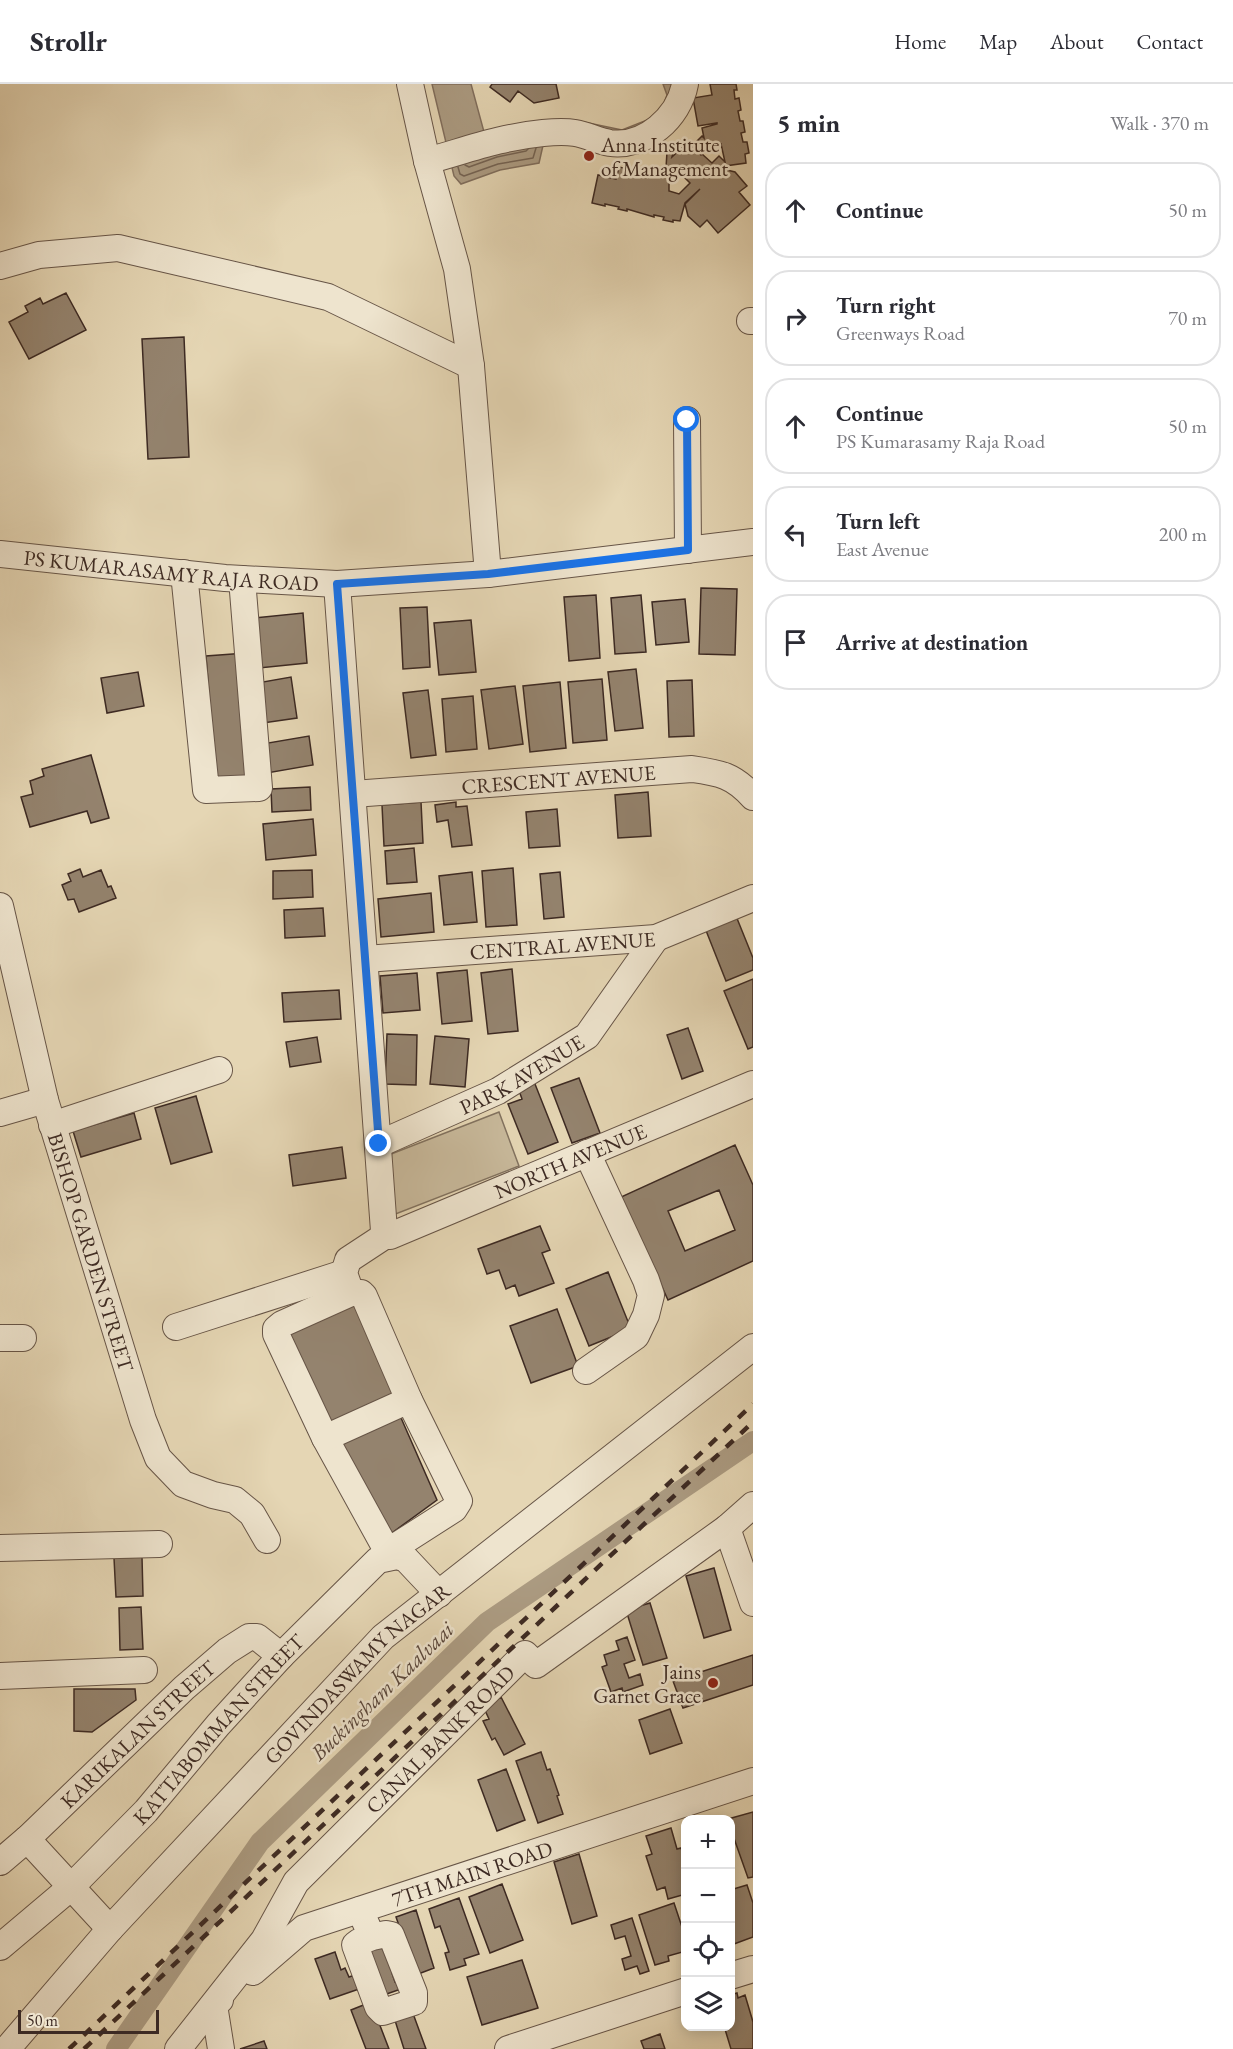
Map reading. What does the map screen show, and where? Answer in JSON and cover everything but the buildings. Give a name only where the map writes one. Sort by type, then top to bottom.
[{"type":"street","points":[[410,84],[435,158],[457,269],[471,366],[488,574]]},
{"type":"street","points":[[435,158],[492,140],[543,132],[575,133],[609,143],[642,138],[673,115],[686,84]]},
{"type":"street","points":[[0,266],[39,255],[118,248],[328,297],[471,366]]},
{"type":"street","points":[[687,420],[688,550]]},
{"type":"street","name":"PS KUMARASAMY RAJA ROAD","points":[[0,554],[242,579],[337,584],[488,574],[753,542]]},
{"type":"street","points":[[184,573],[206,790],[259,788],[242,579]]},
{"type":"street","points":[[337,584],[386,1235]]},
{"type":"street","name":"CRESCENT AVENUE","points":[[353,794],[692,769],[723,774],[744,787],[753,797]]},
{"type":"street","name":"CENTRAL AVENUE","points":[[365,959],[656,938],[753,898]]},
{"type":"street","name":"BISHOP GARDEN STREET","points":[[0,906],[48,1112],[143,1420],[158,1458],[183,1484],[235,1500],[252,1514],[267,1540]]},
{"type":"street","name":"PARK AVENUE","points":[[379,1144],[498,1091],[587,1036],[656,938]]},
{"type":"street","points":[[0,1113],[48,1112],[219,1070]]},
{"type":"street","name":"NORTH AVENUE","points":[[348,1283],[348,1260],[386,1235],[394,1234],[753,1084]]},
{"type":"street","points":[[586,1371],[636,1335],[646,1315],[651,1295],[587,1153]]},
{"type":"street","points":[[176,1327],[348,1283]]},
{"type":"street","points":[[348,1283],[364,1296],[409,1400],[459,1502],[454,1509],[390,1550],[385,1547],[325,1438],[277,1339],[276,1329],[282,1324],[348,1283]]},
{"type":"street","name":"GOVINDASWAMY NAGAR","points":[[7,2049],[110,1929],[383,1637],[753,1347]]},
{"type":"street","points":[[325,1438],[409,1400]]},
{"type":"street","name":"CANAL BANK ROAD","points":[[178,2049],[264,1940],[296,1882],[525,1654],[536,1665],[727,1527],[753,1505]]},
{"type":"street","points":[[727,1527],[753,1603]]},
{"type":"street","points":[[0,1548],[159,1544]]},
{"type":"street","name":"KATTABOMMAN STREET","points":[[0,1947],[70,1888],[146,1811],[218,1725],[281,1656],[378,1560],[397,1556],[406,1558],[439,1594]]},
{"type":"street","name":"KARIKALAN STREET","points":[[0,1862],[27,1839],[184,1688],[227,1651],[249,1637],[257,1636],[281,1656]]},
{"type":"street","points":[[0,1676],[144,1670]]},
{"type":"street","name":"7TH MAIN ROAD","points":[[214,2006],[304,1928],[753,1781]]},
{"type":"street","points":[[27,1839],[110,1929]]},
{"type":"street","points":[[360,1910],[372,1938]]},
{"type":"street","points":[[735,1974],[753,1969]]},
{"type":"street","points":[[508,2049],[681,1993]]},
{"type":"street","points":[[214,2006],[221,2049]]},
{"type":"shaded area","points":[[499,1112],[519,1166],[393,1215],[386,1156]]},
{"type":"water","points":[[432,84],[471,84],[484,132],[574,120],[622,130],[660,115],[667,95],[663,84],[680,84],[656,127],[544,141],[539,163],[500,170],[461,184],[454,176]]},
{"type":"waterway","name":"Buckingham Kaalvaai","points":[[116,2049],[260,1842],[487,1622],[753,1441]]},
{"type":"railway","points":[[69,2049],[753,1404]]},
{"type":"railway","points":[[84,2049],[753,1422]]},
{"type":"place","name":"Anna Institute of Management","points":[[589,156]]},
{"type":"place","name":"Jains Garnet Grace","points":[[713,1683]]},
{"type":"route","points":[[379,1144],[337,584],[488,574],[688,550],[687,420]]}]
